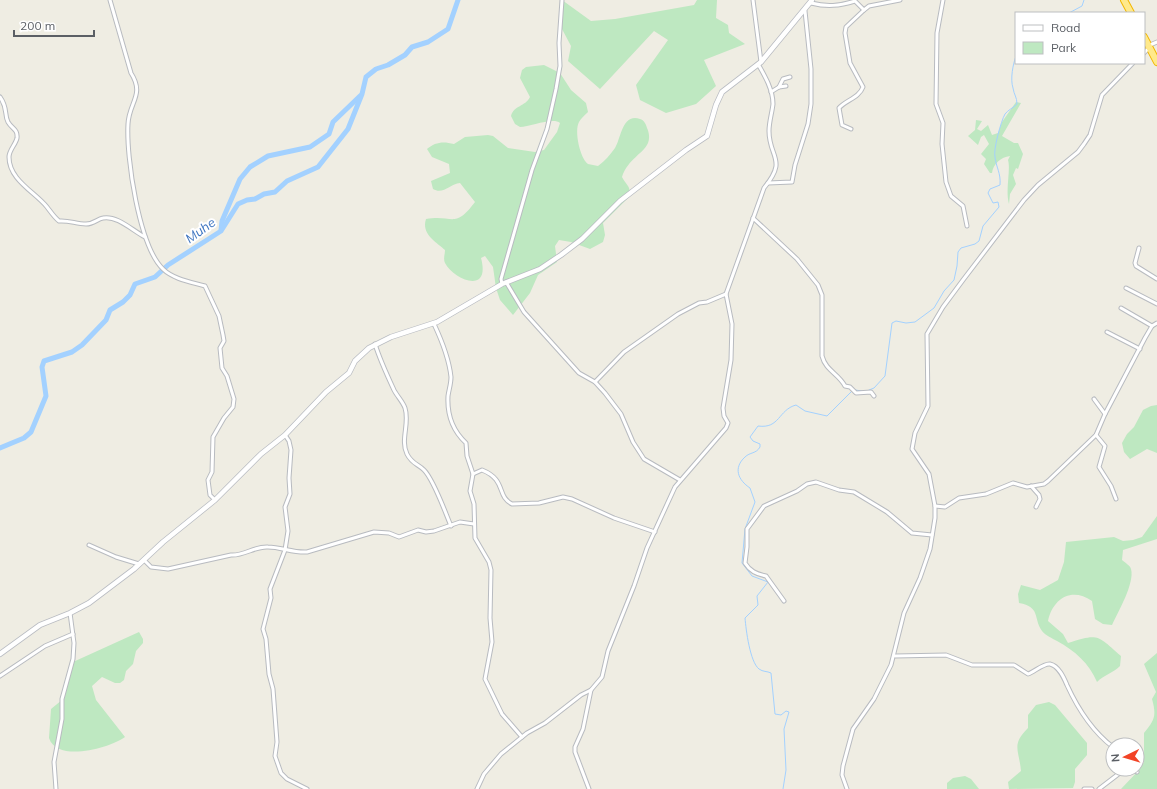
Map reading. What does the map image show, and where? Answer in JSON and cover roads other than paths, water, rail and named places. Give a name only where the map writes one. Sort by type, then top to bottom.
[{"type":"highway","points":[[1124,0],[1130,12]]},
{"type":"highway","points":[[1145,39],[1157,62]]},
{"type":"main road","points":[[0,654],[40,625],[70,613],[106,590],[144,560],[169,537],[216,500],[261,454],[285,435],[326,392],[349,373],[355,361],[362,353],[375,344],[434,324],[504,283],[540,269],[561,256],[582,239],[620,201],[707,136],[716,105],[722,92],[735,80],[759,63],[805,11],[811,1]]},
{"type":"street","points":[[110,0],[131,72],[137,82],[138,90],[128,122],[129,164],[145,237],[164,270],[171,275],[205,286],[220,316],[224,341],[220,348],[222,368],[227,376],[234,399],[233,407],[224,418],[214,437],[212,472],[208,480],[210,495],[216,500]]},
{"type":"street","points":[[562,0],[558,43],[560,66],[556,89],[547,129],[532,170],[501,279],[524,312],[579,372],[594,382],[621,414],[633,442],[644,459],[680,480]]},
{"type":"street","points":[[477,789],[484,774],[501,754],[522,737],[545,723],[581,695],[591,690],[602,677],[608,651],[634,586],[647,548],[680,480],[726,428],[728,423],[724,416],[723,408],[730,360],[732,324],[726,294],[764,188],[777,165],[770,134],[773,102],[771,92],[759,63],[753,0]]},
{"type":"street","points":[[811,1],[823,6],[838,6],[855,0],[864,10]]},
{"type":"street","points":[[851,129],[842,125],[839,108],[846,101],[858,94],[863,87],[850,63],[845,33],[846,28],[869,6],[900,0]]},
{"type":"street","points":[[943,0],[938,25],[936,104],[943,123],[942,144],[946,182],[951,196],[963,206],[967,226]]},
{"type":"street","points":[[768,183],[792,182],[795,165],[808,124],[811,94],[811,69],[805,11]]},
{"type":"street","points":[[1145,52],[1150,48],[1150,45],[1157,42]]},
{"type":"street","points":[[847,789],[842,776],[843,766],[853,729],[874,699],[895,656],[904,613],[920,578],[930,549],[935,506],[929,474],[912,448],[915,433],[928,406],[927,336],[943,307],[989,245],[1038,185],[1078,152],[1090,135],[1102,96],[1132,64]]},
{"type":"street","points":[[779,87],[783,79],[790,77]]},
{"type":"street","points":[[771,92],[779,87],[786,86]]},
{"type":"street","points":[[0,97],[6,106],[8,122],[17,133],[16,142],[9,157],[11,166],[16,176],[30,193],[47,207],[51,214],[59,221],[67,220],[77,224],[95,223],[102,218],[113,218],[145,237]]},
{"type":"street","points":[[753,218],[797,259],[818,285],[822,295],[822,356],[825,365],[829,370],[838,374],[845,386],[850,387],[856,393],[871,392],[874,396]]},
{"type":"street","points":[[986,241],[989,245]]},
{"type":"street","points":[[1139,248],[1134,263],[1136,266],[1157,279]]},
{"type":"street","points":[[1126,288],[1157,304]]},
{"type":"street","points":[[594,382],[624,352],[678,314],[699,303],[707,302],[726,294]]},
{"type":"street","points":[[1121,308],[1152,326]]},
{"type":"street","points":[[935,506],[945,507],[962,497],[986,494],[1011,484],[1031,486],[1044,484],[1048,481],[1096,435],[1105,414],[1152,326],[1157,323]]},
{"type":"street","points":[[434,324],[442,340],[450,370],[451,383],[448,396],[449,415],[459,436],[466,443],[467,456],[473,474],[470,491],[474,504],[475,538],[489,562],[491,570],[490,618],[492,642],[485,679],[502,714],[522,737]]},
{"type":"street","points":[[1107,332],[1140,349]]},
{"type":"street","points":[[375,344],[395,392],[405,408],[407,419],[405,443],[406,452],[411,461],[424,470],[429,478],[451,526]]},
{"type":"street","points":[[1094,399],[1105,414]]},
{"type":"street","points":[[285,435],[290,441],[291,450],[288,478],[290,494],[285,507],[288,530],[285,550],[270,589],[270,598],[263,629],[266,639],[269,674],[273,689],[277,742],[275,756],[281,773],[287,779],[307,789]]},
{"type":"street","points":[[1096,435],[1105,446],[1099,467],[1111,486],[1116,499]]},
{"type":"street","points":[[473,474],[482,470],[488,472],[500,482],[504,498],[512,504],[539,503],[563,497],[572,499],[635,526],[655,532]]},
{"type":"street","points":[[784,601],[766,576],[755,573],[748,568],[745,563],[747,547],[746,534],[753,520],[764,506],[797,491],[807,484],[816,482],[823,483],[839,490],[852,491],[887,512],[912,533],[932,535]]},
{"type":"street","points":[[1031,486],[1039,495],[1040,499],[1036,507]]},
{"type":"street","points":[[144,560],[151,567],[168,569],[230,555],[238,556],[268,547],[297,552],[316,551],[374,532],[389,533],[399,536],[418,530],[426,532],[451,526],[460,522],[474,524]]},
{"type":"street","points":[[89,545],[116,557],[139,564]]},
{"type":"street","points":[[56,789],[54,762],[62,719],[62,699],[73,659],[73,634],[70,613]]},
{"type":"street","points":[[0,676],[45,646],[73,634]]},
{"type":"street","points":[[895,656],[946,655],[972,665],[1014,665],[1025,674],[1047,664],[1052,665],[1062,674],[1072,697],[1094,730],[1105,740]]},
{"type":"street","points":[[589,789],[575,752],[575,748],[582,729],[591,690]]},
{"type":"street","points":[[1100,789],[1115,777]]},
{"type":"street","points":[[1084,789],[1092,789]]},
{"type":"waterway","name":"Muhe","points":[[0,448],[24,438],[31,432],[46,396],[42,367],[44,361],[72,352],[82,345],[106,320],[110,310],[123,302],[130,295],[135,284],[155,277],[168,265],[221,231],[238,204],[247,200],[255,199],[264,194],[275,192],[287,181],[318,167],[348,129],[362,94],[366,77],[376,69],[388,65],[405,55],[412,47],[428,42],[448,29],[458,0]]},
{"type":"waterway","points":[[1071,12],[1082,6],[1084,0]]},
{"type":"waterway","points":[[869,390],[874,388],[885,376],[892,323],[896,321],[906,323],[915,322],[934,308],[944,291],[954,280],[958,252],[961,248],[975,244],[979,241],[983,226],[999,207],[998,202],[993,203],[988,193],[990,189],[1000,185],[1000,177],[995,153],[1001,123],[1005,114],[1017,104],[1012,84],[1015,60]]},
{"type":"waterway","points":[[221,230],[222,221],[240,179],[250,167],[268,156],[310,147],[329,134],[333,122],[360,96]]},
{"type":"waterway","points":[[855,390],[862,391]]},
{"type":"waterway","points":[[783,789],[786,770],[784,729],[789,712],[786,711],[781,715],[775,714],[771,673],[759,669],[753,660],[749,645],[745,618],[758,605],[757,596],[768,582],[752,576],[742,563],[745,529],[755,502],[750,488],[742,481],[738,474],[738,470],[741,461],[749,454],[757,451],[760,447],[760,444],[753,441],[750,437],[758,426],[771,425],[790,407],[796,405],[805,411],[827,416],[852,391]]}]
